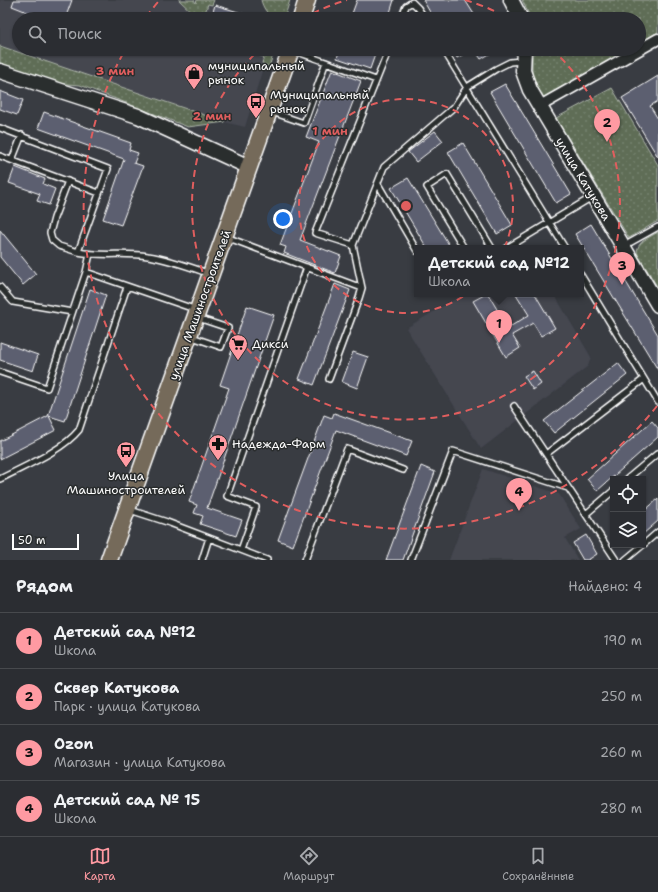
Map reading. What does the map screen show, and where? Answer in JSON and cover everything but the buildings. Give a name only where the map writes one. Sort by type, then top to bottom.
[{"type":"main road","points":[[303,12],[307,0]]},
{"type":"main road","name":"улица Машиностроителей","points":[[109,560],[288,56]]},
{"type":"street","points":[[511,0],[517,12]]},
{"type":"street","points":[[646,46],[658,39]]},
{"type":"street","name":"улица Катукова","points":[[524,56],[523,71],[526,81],[658,305]]},
{"type":"street","points":[[540,106],[628,56]]},
{"type":"street","points":[[0,71],[138,116],[249,167]]},
{"type":"lane","points":[[404,12],[406,6],[412,2],[421,12]]},
{"type":"lane","points":[[309,56],[376,80]]},
{"type":"lane","points":[[353,245],[315,233],[386,56]]},
{"type":"lane","points":[[448,56],[562,245]]},
{"type":"lane","points":[[330,379],[362,288],[353,245],[384,166],[454,107],[467,88],[496,69],[522,56]]},
{"type":"lane","points":[[269,111],[304,123],[326,62]]},
{"type":"lane","points":[[0,128],[22,135],[108,169],[78,252]]},
{"type":"lane","points":[[12,160],[22,135]]},
{"type":"lane","points":[[0,156],[99,193]]},
{"type":"lane","points":[[462,245],[427,187],[447,174],[490,245]]},
{"type":"lane","points":[[68,181],[50,233],[52,240],[59,246],[90,254],[149,256],[183,264],[211,274]]},
{"type":"lane","points":[[378,184],[414,246]]},
{"type":"lane","points":[[512,245],[593,196]]},
{"type":"lane","points":[[623,247],[658,227]]},
{"type":"lane","points":[[224,237],[362,288]]},
{"type":"lane","points":[[0,372],[47,388],[86,272],[90,254]]},
{"type":"lane","points":[[241,550],[256,507],[227,496],[307,267]]},
{"type":"lane","points":[[86,272],[197,314],[228,328],[221,347],[189,336]]},
{"type":"lane","points":[[584,280],[658,402]]},
{"type":"lane","points":[[0,287],[13,302],[72,312]]},
{"type":"lane","points":[[0,478],[60,447],[72,438],[79,430],[127,287]]},
{"type":"lane","points":[[546,454],[644,379]]},
{"type":"lane","points":[[514,406],[616,560]]},
{"type":"lane","points":[[305,560],[347,449],[403,470]]},
{"type":"lane","points":[[411,560],[453,451],[568,488]]},
{"type":"lane","points":[[631,476],[658,453]]},
{"type":"lane","points":[[586,514],[610,494]]},
{"type":"lane","points":[[127,509],[266,560]]},
{"type":"lane","points":[[646,542],[658,532]]},
{"type":"lane","points":[[202,560],[209,538]]},
{"type":"lane","points":[[626,560],[640,548]]},
{"type":"shaded area","name":"муниципальный рынок","points":[[0,0],[179,0],[192,12],[12,12],[12,50],[0,46]]},
{"type":"shaded area","points":[[208,4],[235,12],[205,12]]},
{"type":"shaded area","name":"муниципальный рынок","points":[[30,56],[259,56],[266,58],[245,127],[228,123]]},
{"type":"shaded area","points":[[459,297],[556,297],[591,357],[588,366],[481,449],[406,328]]},
{"type":"shaded area","points":[[483,469],[559,494],[581,529],[565,538],[578,560],[449,560]]},
{"type":"green space","points":[[179,0],[194,0],[196,3],[197,0],[214,0],[212,5],[208,4],[205,12],[192,12]]},
{"type":"green space","points":[[261,0],[290,0],[286,12],[268,12]]},
{"type":"green space","points":[[522,0],[658,0],[658,32],[646,39],[646,12],[528,12]]},
{"type":"green space","points":[[0,46],[12,50],[12,56],[30,56],[225,122],[188,127],[80,85],[54,83],[0,65]]},
{"type":"green space","points":[[261,56],[273,56],[269,67],[262,63],[264,57]]},
{"type":"green space","points":[[532,56],[617,56],[541,99],[532,82]]},
{"type":"green space","points":[[612,88],[658,165],[658,221],[629,238],[556,118]]},
{"type":"green space","points":[[658,232],[658,288],[637,253],[641,243]]},
{"type":"place","name":"муниципальный рынок","points":[[194,90]]},
{"type":"place","name":"Муниципальный рынок","points":[[256,119]]},
{"type":"place","name":"Сквер Катукова","points":[[607,142]]},
{"type":"place","name":"Ozon","points":[[622,285]]},
{"type":"place","name":"Детский сад №12","points":[[499,343]]},
{"type":"place","name":"Дикси","points":[[238,361]]},
{"type":"place","name":"Надежда-Фарм","points":[[218,461]]},
{"type":"place","name":"Улица Машиностроителей","points":[[126,468]]},
{"type":"place","name":"Детский сад № 15","points":[[519,511]]}]
